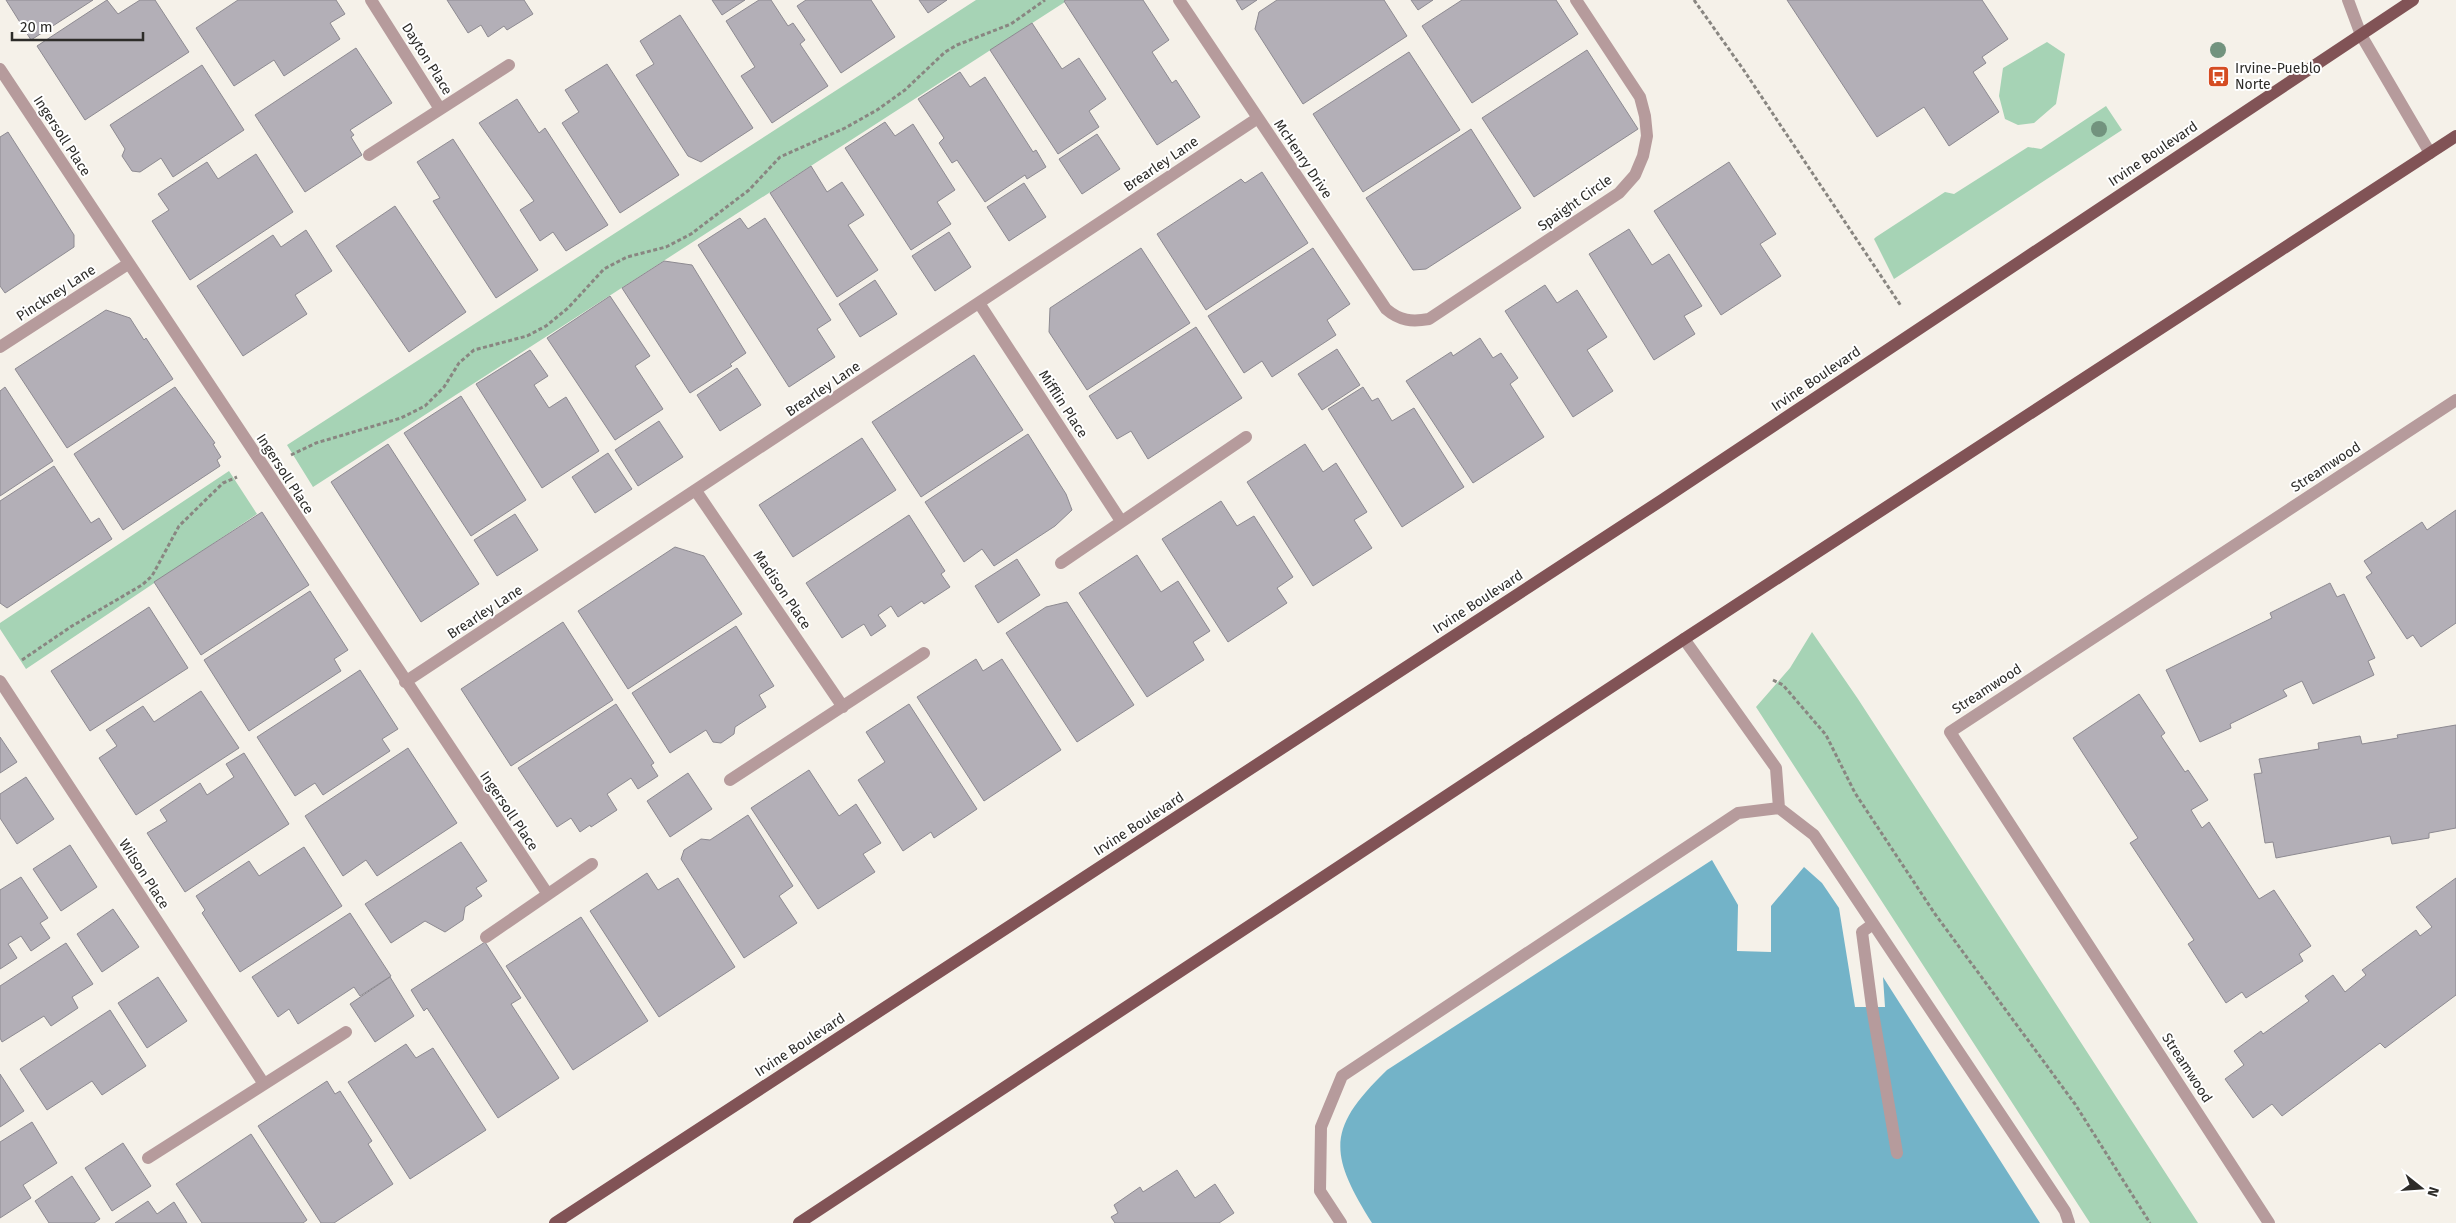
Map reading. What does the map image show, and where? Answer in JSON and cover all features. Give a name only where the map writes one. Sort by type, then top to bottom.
[{"type":"main road","name":"Irvine Boulevard","points":[[555,1223],[1653,506],[2414,0]]},
{"type":"main road","points":[[799,1223],[1684,639],[2456,136]]},
{"type":"street","name":"Dayton Place","points":[[372,0],[440,109]]},
{"type":"street","name":"McHenry Drive","points":[[1179,0],[1386,308],[1396,317],[1413,321]]},
{"type":"street","name":"Spaight Circle","points":[[1413,321],[1429,319],[1619,193],[1635,175],[1643,156],[1647,136],[1645,116],[1640,97],[1576,0]]},
{"type":"street","points":[[2348,0],[2360,35],[2430,153]]},
{"type":"street","points":[[368,155],[508,65]]},
{"type":"street","name":"Ingersoll Place","points":[[0,69],[262,467],[547,893]]},
{"type":"street","name":"Brearley Lane","points":[[405,682],[1258,118]]},
{"type":"street","name":"Pinckney Lane","points":[[0,347],[128,264]]},
{"type":"street","name":"Mifflin Place","points":[[980,303],[1121,521]]},
{"type":"street","name":"Streamwood","points":[[2270,1223],[1950,732],[2456,400]]},
{"type":"street","points":[[1061,563],[1246,437]]},
{"type":"street","name":"Madison Place","points":[[696,491],[843,707]]},
{"type":"street","points":[[1684,639],[1776,768],[1779,808]]},
{"type":"street","points":[[730,780],[924,653]]},
{"type":"street","name":"Wilson Place","points":[[0,681],[264,1084]]},
{"type":"street","points":[[1341,1223],[1320,1191],[1320,1127],[1342,1076],[1738,813],[1779,808],[1814,835],[2065,1211],[2069,1223]]},
{"type":"street","points":[[486,937],[547,893],[592,864]]},
{"type":"street","points":[[1873,924],[1862,932],[1872,1007],[1897,1153]]},
{"type":"street","points":[[148,1158],[346,1032]]},
{"type":"path","points":[[21,661],[72,626],[142,585],[152,576],[179,526],[223,483],[316,443],[401,418],[425,406],[444,386],[459,363],[474,350],[526,336],[546,326],[568,308],[604,269],[627,257],[666,247],[691,234],[749,190],[780,157],[845,128],[878,110],[905,90],[945,52],[969,40],[1011,24],[1044,0]]},
{"type":"path","points":[[1694,0],[1764,100],[1916,330]]},
{"type":"path","points":[[1773,680],[1783,685],[1826,735],[1855,792],[1934,914],[2076,1104],[2150,1223]]},
{"type":"green space","points":[[976,0],[1068,0],[313,487],[287,445]]},
{"type":"green space","points":[[2047,42],[2065,54],[2056,104],[2034,123],[2018,125],[2005,119],[1999,96],[2003,68]]},
{"type":"green space","points":[[2106,106],[2122,130],[1894,279],[1874,239],[1876,237],[1945,192],[1954,194],[2028,147],[2041,149]]},
{"type":"green space","points":[[229,471],[257,514],[26,669],[0,629],[0,623]]},
{"type":"green space","points":[[1812,632],[1858,699],[2198,1223],[2090,1223],[1756,707],[1790,668]]},
{"type":"water","points":[[1712,860],[1738,905],[1737,951],[1771,952],[1771,906],[1804,867],[1822,883],[1839,908],[1855,1007],[1885,1007],[1883,977],[2040,1223],[1372,1223],[1347,1178],[1340,1142],[1344,1125],[1367,1090],[1387,1070]]},
{"type":"building","points":[[6,0],[93,0],[31,40]]},
{"type":"building","points":[[107,0],[118,14],[140,0],[155,0],[189,52],[85,120],[37,46]]},
{"type":"building","points":[[238,0],[336,0],[345,14],[330,23],[340,39],[284,76],[274,60],[234,86],[196,28]]},
{"type":"building","points":[[447,0],[524,0],[533,14],[507,30],[504,26],[488,37],[481,25],[468,33]]},
{"type":"building","points":[[712,0],[745,0],[722,15]]},
{"type":"building","points":[[759,0],[771,0],[788,26],[793,23],[805,40],[800,44],[828,86],[772,123],[741,76],[755,67],[726,21]]},
{"type":"building","points":[[806,0],[871,0],[895,37],[841,73],[797,6]]},
{"type":"building","points":[[919,0],[947,0],[928,13]]},
{"type":"building","points":[[1143,0],[1169,40],[1152,52],[1172,83],[1176,80],[1200,117],[1157,145],[1064,1]]},
{"type":"building","points":[[1236,0],[1257,0],[1242,10]]},
{"type":"building","points":[[1277,0],[1384,0],[1407,36],[1303,104],[1255,29],[1259,12]]},
{"type":"building","points":[[1411,0],[1433,0],[1418,10]]},
{"type":"building","points":[[1462,0],[1556,0],[1578,34],[1472,103],[1422,26]]},
{"type":"building","points":[[1787,0],[1982,0],[2008,39],[1982,57],[1986,63],[1973,72],[1999,112],[1949,146],[1924,107],[1877,137]]},
{"type":"building","points":[[680,15],[753,128],[701,162],[688,156],[636,75],[654,64],[640,41]]},
{"type":"building","points":[[1032,23],[1062,69],[1079,58],[1106,99],[1089,111],[1099,127],[1058,154],[990,50]]},
{"type":"building","points":[[356,48],[392,103],[350,130],[354,135],[351,137],[362,155],[305,192],[255,115]]},
{"type":"building","points":[[1587,50],[1638,129],[1534,197],[1482,118]]},
{"type":"building","points":[[1409,52],[1460,130],[1363,192],[1313,114]]},
{"type":"building","points":[[607,64],[679,175],[620,213],[562,123],[579,112],[565,90]]},
{"type":"building","points":[[202,65],[244,130],[173,177],[161,158],[140,172],[132,171],[122,156],[125,149],[110,125]]},
{"type":"building","points":[[960,72],[970,87],[985,77],[1033,152],[1036,150],[1046,167],[1027,179],[1025,175],[985,202],[957,160],[952,163],[939,143],[944,138],[918,99]]},
{"type":"building","points":[[517,99],[539,133],[545,128],[608,225],[566,251],[553,232],[540,241],[520,210],[534,201],[479,123]]},
{"type":"building","points":[[885,122],[895,136],[913,124],[955,190],[937,202],[951,224],[911,250],[845,148]]},
{"type":"building","points":[[1471,129],[1521,208],[1426,269],[1413,270],[1366,198]]},
{"type":"building","points":[[8,132],[74,235],[74,247],[5,293],[0,286],[0,137]]},
{"type":"building","points":[[1097,134],[1120,169],[1082,194],[1059,159]]},
{"type":"building","points":[[453,139],[538,270],[496,298],[433,201],[440,198],[417,162]]},
{"type":"building","points":[[256,154],[293,212],[190,280],[152,221],[169,210],[158,194],[207,162],[218,179]]},
{"type":"building","points":[[1729,162],[1776,234],[1760,244],[1781,276],[1721,315],[1654,211]]},
{"type":"building","points":[[811,166],[827,192],[842,182],[864,215],[848,225],[878,270],[837,297],[770,193]]},
{"type":"building","points":[[1262,172],[1308,243],[1206,310],[1157,234],[1241,179],[1245,183]]},
{"type":"building","points":[[1024,183],[1046,217],[1009,241],[987,207]]},
{"type":"building","points":[[395,206],[466,312],[409,352],[336,246]]},
{"type":"building","points":[[740,218],[748,229],[765,218],[831,320],[817,329],[835,357],[789,387],[698,245]]},
{"type":"building","points":[[1629,229],[1652,265],[1669,254],[1702,306],[1684,316],[1695,334],[1654,360],[1589,254]]},
{"type":"building","points":[[306,230],[332,271],[295,295],[307,314],[243,356],[197,286],[273,235],[281,247]]},
{"type":"building","points":[[949,232],[971,267],[935,291],[912,256]]},
{"type":"building","points":[[1141,248],[1190,323],[1087,390],[1049,332],[1050,308]]},
{"type":"building","points":[[1313,248],[1350,304],[1327,320],[1336,335],[1272,377],[1262,361],[1244,373],[1208,316]]},
{"type":"building","points":[[664,261],[692,265],[746,353],[730,364],[732,366],[690,393],[622,288]]},
{"type":"building","points":[[875,280],[897,314],[860,337],[839,304]]},
{"type":"building","points":[[1545,285],[1557,303],[1577,290],[1607,337],[1587,350],[1613,391],[1573,417],[1505,311]]},
{"type":"building","points":[[610,296],[650,356],[635,366],[663,409],[615,440],[547,338]]},
{"type":"building","points":[[106,310],[130,318],[144,340],[146,338],[173,379],[67,448],[15,369]]},
{"type":"building","points":[[1196,327],[1242,398],[1148,459],[1131,431],[1117,439],[1089,396]]},
{"type":"building","points":[[1480,338],[1493,358],[1501,353],[1518,378],[1510,384],[1544,437],[1473,483],[1406,381],[1451,352],[1453,356]]},
{"type":"building","points":[[1337,349],[1360,385],[1322,410],[1298,374]]},
{"type":"building","points":[[530,350],[548,376],[534,385],[549,408],[566,397],[599,451],[542,488],[476,384]]},
{"type":"building","points":[[974,355],[1023,430],[921,497],[872,422]]},
{"type":"building","points":[[737,368],[761,405],[720,431],[697,395]]},
{"type":"building","points":[[5,387],[53,461],[0,496],[0,391]]},
{"type":"building","points":[[175,387],[215,443],[213,444],[221,457],[217,460],[220,466],[123,530],[74,454]]},
{"type":"building","points":[[1363,387],[1372,401],[1378,398],[1392,421],[1414,408],[1464,487],[1402,527],[1328,409]]},
{"type":"building","points":[[461,396],[526,500],[471,536],[404,433]]},
{"type":"building","points":[[659,421],[683,457],[638,486],[615,450]]},
{"type":"building","points":[[1028,434],[1066,494],[1072,510],[1055,526],[994,566],[982,549],[964,562],[925,502]]},
{"type":"building","points":[[862,438],[896,490],[793,557],[759,505]]},
{"type":"building","points":[[388,444],[479,584],[421,622],[331,482]]},
{"type":"building","points":[[1305,444],[1323,472],[1336,463],[1367,512],[1354,520],[1372,548],[1313,586],[1247,482]]},
{"type":"building","points":[[608,453],[632,489],[595,513],[572,477]]},
{"type":"building","points":[[54,466],[91,523],[99,518],[112,539],[7,608],[0,603],[0,501]]},
{"type":"building","points":[[1221,501],[1237,526],[1254,516],[1293,577],[1277,588],[1287,603],[1228,642],[1162,539]]},
{"type":"building","points":[[2456,510],[2456,623],[2421,647],[2413,635],[2407,639],[2366,577],[2372,573],[2364,561],[2422,522],[2427,530]]},
{"type":"building","points":[[262,512],[309,585],[201,655],[154,582]]},
{"type":"building","points":[[515,514],[538,550],[497,576],[474,540]]},
{"type":"building","points":[[909,515],[945,571],[941,574],[950,587],[924,604],[922,601],[898,617],[891,606],[878,615],[886,626],[871,636],[864,624],[842,638],[806,583]]},
{"type":"building","points":[[675,547],[704,556],[742,614],[628,689],[578,611]]},
{"type":"building","points":[[1137,555],[1161,592],[1178,581],[1210,631],[1193,642],[1204,660],[1147,697],[1079,593]]},
{"type":"building","points":[[1017,559],[1040,595],[998,623],[975,586]]},
{"type":"building","points":[[2330,583],[2337,597],[2344,594],[2375,658],[2368,661],[2374,675],[2313,704],[2302,681],[2283,690],[2287,696],[2230,724],[2231,728],[2200,742],[2166,670],[2272,618],[2270,613]]},
{"type":"building","points":[[310,591],[348,650],[334,659],[341,671],[249,731],[204,660]]},
{"type":"building","points":[[1067,602],[1134,705],[1077,742],[1006,633],[1046,607]]},
{"type":"building","points":[[149,607],[188,668],[90,731],[51,671]]},
{"type":"building","points":[[563,622],[613,700],[511,766],[461,689]]},
{"type":"building","points":[[736,626],[774,686],[759,695],[766,707],[735,727],[734,734],[721,743],[713,742],[706,730],[670,753],[632,693]]},
{"type":"building","points":[[976,659],[983,671],[1002,659],[1061,750],[984,801],[917,697]]},
{"type":"building","points":[[360,670],[398,729],[382,739],[390,751],[323,795],[315,783],[295,796],[257,737]]},
{"type":"building","points":[[201,691],[239,748],[136,815],[99,758],[117,746],[106,730],[143,706],[154,722]]},
{"type":"building","points":[[2139,694],[2165,733],[2161,736],[2185,772],[2188,770],[2208,800],[2191,810],[2202,828],[2209,822],[2259,899],[2274,890],[2311,946],[2299,954],[2303,961],[2246,998],[2242,992],[2226,1003],[2188,944],[2194,940],[2130,843],[2138,838],[2073,738]]},
{"type":"building","points":[[616,704],[654,763],[651,765],[658,776],[638,789],[631,778],[607,794],[617,810],[591,827],[590,825],[580,832],[571,818],[557,827],[518,768]]},
{"type":"building","points":[[909,704],[977,809],[934,838],[931,832],[903,851],[858,780],[885,762],[866,732]]},
{"type":"building","points":[[2456,725],[2456,828],[2429,833],[2429,838],[2392,844],[2390,836],[2276,858],[2273,842],[2265,843],[2254,774],[2262,773],[2259,759],[2319,749],[2318,743],[2360,736],[2362,744],[2398,738],[2397,735]]},
{"type":"building","points":[[0,737],[17,762],[0,773]]},
{"type":"building","points":[[408,748],[457,823],[377,876],[366,860],[343,876],[305,816]]},
{"type":"building","points":[[244,753],[289,824],[185,892],[147,833],[167,821],[160,810],[200,783],[207,795],[234,777],[226,764]]},
{"type":"building","points":[[809,770],[839,816],[856,804],[881,843],[863,854],[875,872],[818,909],[751,808]]},
{"type":"building","points":[[688,773],[712,809],[670,837],[647,801]]},
{"type":"building","points":[[26,777],[54,819],[17,844],[0,818],[0,794]]},
{"type":"building","points":[[748,815],[793,886],[779,896],[797,923],[744,958],[681,859],[684,850],[701,839],[710,840]]},
{"type":"building","points":[[461,842],[487,881],[476,888],[482,896],[465,907],[463,920],[445,932],[425,921],[391,943],[365,904]]},
{"type":"building","points":[[70,845],[97,887],[61,911],[33,869]]},
{"type":"building","points":[[304,847],[342,906],[240,972],[202,913],[205,910],[196,896],[249,861],[259,876]]},
{"type":"building","points":[[647,873],[658,890],[678,878],[735,967],[659,1017],[590,911]]},
{"type":"building","points":[[21,877],[48,918],[40,923],[50,938],[31,951],[21,936],[8,944],[17,958],[0,969],[0,890]]},
{"type":"building","points":[[2456,878],[2456,995],[2385,1048],[2380,1043],[2282,1116],[2272,1104],[2253,1118],[2225,1079],[2244,1065],[2234,1051],[2261,1031],[2263,1034],[2309,1001],[2305,996],[2333,975],[2345,992],[2366,975],[2362,970],[2416,930],[2420,936],[2432,927],[2416,907]]},
{"type":"building","points":[[113,909],[139,947],[102,972],[77,934]]},
{"type":"building","points":[[350,913],[391,976],[360,996],[354,987],[298,1024],[289,1009],[278,1017],[252,977]]},
{"type":"building","points":[[581,917],[648,1021],[573,1070],[506,966]]},
{"type":"building","points":[[485,942],[521,998],[511,1004],[559,1078],[498,1118],[427,1008],[424,1011],[411,990]]},
{"type":"building","points":[[66,943],[93,984],[72,997],[78,1008],[51,1026],[44,1016],[2,1042],[0,1038],[0,986]]},
{"type":"building","points":[[158,977],[187,1021],[147,1048],[118,1003]]},
{"type":"building","points":[[390,977],[414,1016],[375,1042],[350,1004]]},
{"type":"building","points":[[110,1010],[146,1066],[102,1095],[92,1081],[47,1110],[20,1069]]},
{"type":"building","points":[[406,1044],[416,1058],[433,1048],[486,1130],[410,1179],[348,1082]]},
{"type":"building","points":[[0,1074],[24,1111],[0,1127]]},
{"type":"building","points":[[327,1081],[335,1094],[340,1091],[372,1141],[368,1144],[393,1184],[334,1223],[321,1223],[258,1126]]},
{"type":"building","points":[[32,1122],[57,1163],[23,1185],[31,1198],[0,1218],[0,1142]]},
{"type":"building","points":[[251,1134],[307,1220],[303,1223],[202,1223],[176,1184]]},
{"type":"building","points":[[123,1143],[151,1186],[112,1211],[85,1168]]},
{"type":"building","points":[[1177,1170],[1195,1198],[1215,1184],[1234,1213],[1219,1223],[1115,1223],[1111,1217],[1118,1213],[1114,1205],[1140,1187],[1143,1192]]},
{"type":"building","points":[[72,1176],[100,1219],[94,1223],[49,1223],[35,1201]]},
{"type":"building","points":[[148,1201],[157,1214],[174,1202],[187,1223],[115,1223]]},
{"type":"place","name":"Irvine-Pueblo Norte","points":[[2219,76]]}]
